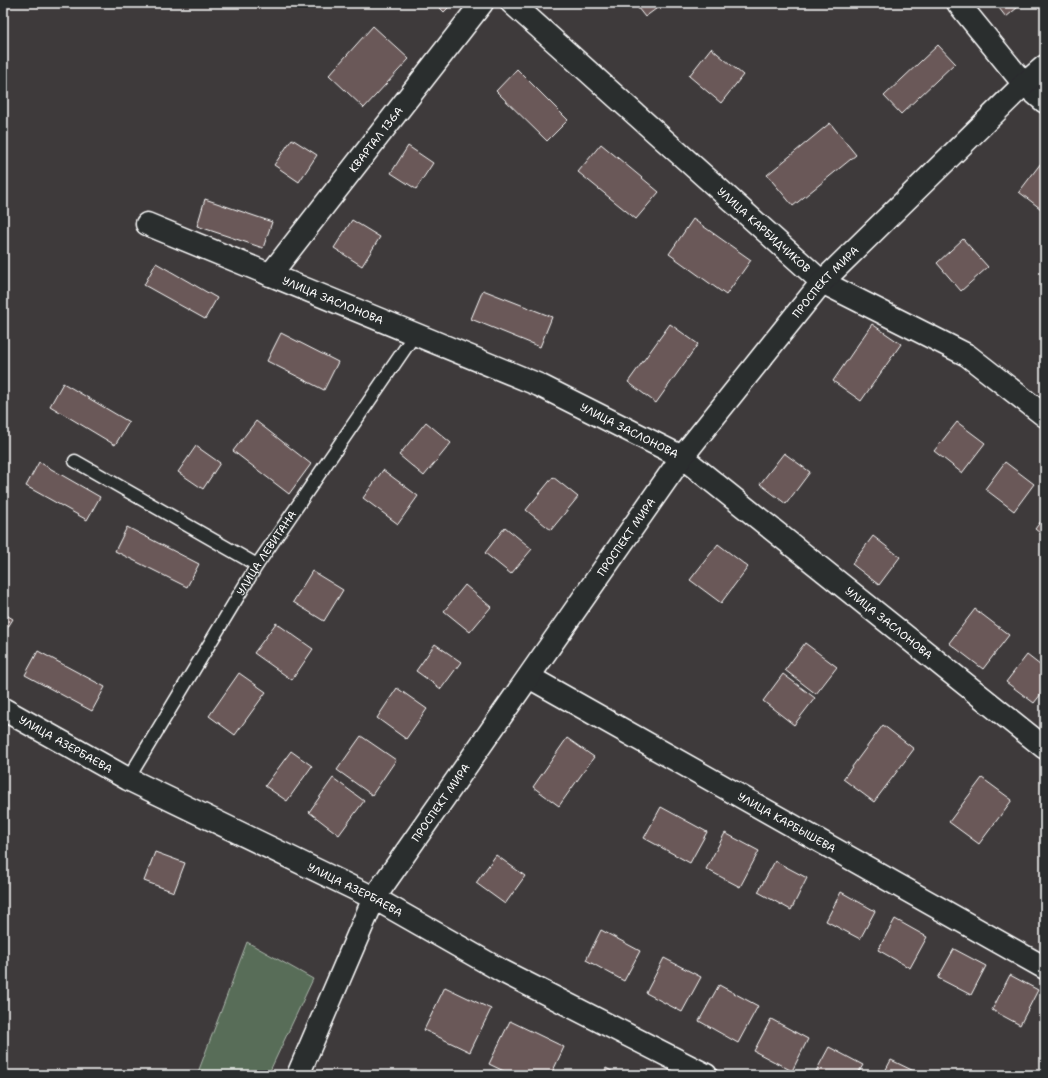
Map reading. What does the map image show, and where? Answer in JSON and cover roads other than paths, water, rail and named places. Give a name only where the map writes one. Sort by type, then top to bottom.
[{"type":"street","name":"КВАРТАЛ 136А","points":[[270,275],[482,3]]},
{"type":"street","name":"УЛИЦА КАРБИДЧИКОВ","points":[[512,3],[822,282],[967,355],[1045,416]]},
{"type":"street","points":[[958,3],[1024,84],[1045,102]]},
{"type":"street","name":"ПРОСПЕКТ МИРА","points":[[298,1075],[374,898],[682,457],[822,282],[1024,84],[1045,66]]},
{"type":"street","name":"УЛИЦА ЗАСЛОНОВА","points":[[147,224],[539,385],[682,457],[1045,748]]},
{"type":"street","name":"УЛИЦА КАРБЫШЕВА","points":[[529,677],[1045,968]]},
{"type":"street","name":"УЛИЦА АЗЕРБАЕВА","points":[[3,709],[128,779],[374,898],[502,971],[706,1075]]},
{"type":"lane","name":"УЛИЦА ЛЕВИТАНА","points":[[128,779],[257,565],[415,334]]},
{"type":"lane","points":[[75,461],[257,565]]}]
